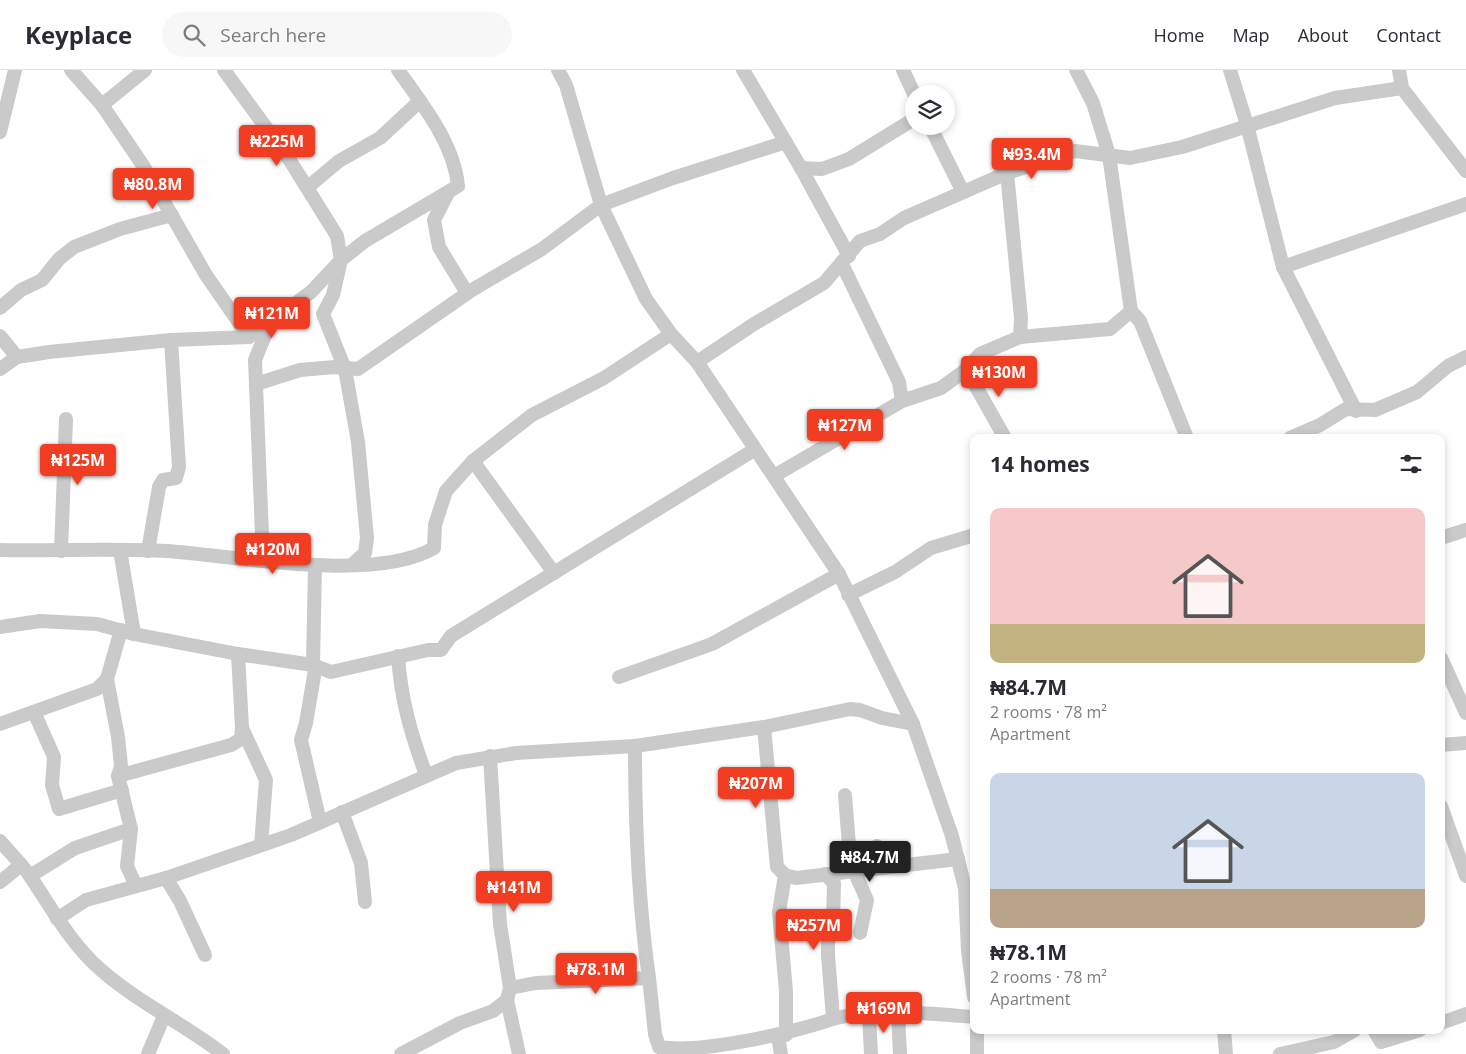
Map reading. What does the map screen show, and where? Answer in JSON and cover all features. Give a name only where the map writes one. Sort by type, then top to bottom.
[{"type":"street","points":[[0,132],[15,70]]},
{"type":"street","points":[[71,70],[102,105],[172,215],[206,275],[249,337]]},
{"type":"street","points":[[102,105],[144,70]]},
{"type":"street","points":[[224,70],[308,187],[337,236],[341,260],[333,295],[323,314],[345,369],[358,442],[367,538],[365,553],[353,564]]},
{"type":"street","points":[[0,369],[17,357],[49,352],[172,340],[249,337],[311,292],[341,260],[365,241],[458,186],[457,171],[431,116],[398,70]]},
{"type":"street","points":[[558,70],[566,85],[601,205],[646,298],[671,334],[696,362],[839,574],[913,724],[952,836],[965,888],[970,966]]},
{"type":"street","points":[[743,70],[801,168],[900,382],[902,401]]},
{"type":"street","points":[[903,70],[910,85]]},
{"type":"street","points":[[1076,70],[1093,103],[1110,155],[1131,311],[1140,321],[1185,434]]},
{"type":"street","points":[[1230,70],[1247,125],[1283,267],[1356,411]]},
{"type":"street","points":[[1399,70],[1402,88],[1466,172]]},
{"type":"street","points":[[696,362],[754,324],[824,283],[860,241],[880,234],[904,218],[1007,173],[1075,151],[1130,158],[1182,147],[1335,98],[1402,88]]},
{"type":"street","points":[[308,187],[339,162],[380,138],[420,101]]},
{"type":"street","points":[[801,168],[822,169],[849,160],[905,125]]},
{"type":"street","points":[[935,135],[964,192]]},
{"type":"street","points":[[256,384],[300,370],[335,367],[358,369],[467,293],[542,249],[601,205],[673,178],[786,142]]},
{"type":"street","points":[[1007,173],[1021,318],[1020,337]]},
{"type":"street","points":[[448,193],[434,220],[439,247],[467,293]]},
{"type":"street","points":[[1283,267],[1466,204]]},
{"type":"street","points":[[0,308],[21,290],[42,280],[59,259],[74,247],[120,229],[172,215]]},
{"type":"street","points":[[774,476],[902,401],[941,388],[966,369],[980,354],[1020,337],[1110,329],[1131,311]]},
{"type":"street","points":[[263,560],[255,360],[270,323]]},
{"type":"street","points":[[0,550],[148,551],[315,566],[384,562],[420,555],[434,548],[435,525],[446,491],[474,461],[532,415],[604,378],[671,334]]},
{"type":"street","points":[[0,336],[17,357]]},
{"type":"street","points":[[148,551],[159,487],[163,480],[176,478],[179,467],[172,340]]},
{"type":"street","points":[[1306,434],[1319,431],[1346,409],[1356,411],[1375,410],[1417,392],[1448,366],[1466,358]]},
{"type":"street","points":[[966,369],[1003,434]]},
{"type":"street","points":[[61,551],[66,419]]},
{"type":"street","points":[[0,627],[40,622],[97,624],[127,632],[238,654],[313,665],[331,672],[428,650],[441,650],[451,636],[754,450]]},
{"type":"street","points":[[474,461],[554,573]]},
{"type":"street","points":[[1445,537],[1466,530]]},
{"type":"street","points":[[848,595],[895,572],[931,548],[970,536]]},
{"type":"street","points":[[0,724],[16,716],[34,712],[97,689],[107,679],[127,632],[120,550]]},
{"type":"street","points":[[315,566],[313,665],[315,670],[306,724],[301,740],[320,822]]},
{"type":"street","points":[[619,677],[712,644],[839,574]]},
{"type":"street","points":[[34,712],[54,757],[52,785],[59,809],[120,783],[231,745],[241,739],[238,654]]},
{"type":"street","points":[[398,656],[400,690],[405,701],[407,723],[426,775]]},
{"type":"street","points":[[1445,664],[1462,692],[1466,713]]},
{"type":"street","points":[[107,679],[118,737],[121,766],[120,783],[131,829],[127,866],[136,886]]},
{"type":"street","points":[[57,919],[86,900],[166,878],[261,845],[320,822],[456,763],[516,753],[635,746],[764,727],[850,709],[913,724]]},
{"type":"street","points":[[764,727],[777,867],[785,875],[796,878],[958,859]]},
{"type":"street","points":[[242,728],[266,780],[261,845]]},
{"type":"street","points":[[1445,745],[1466,743]]},
{"type":"street","points":[[635,746],[635,829],[643,931],[655,1034],[659,1047],[667,1050],[709,1051],[782,1035],[833,1018],[869,1014],[898,1013],[970,1017]]},
{"type":"street","points":[[490,756],[500,924],[519,1054]]},
{"type":"street","points":[[845,795],[853,871],[867,900],[860,933]]},
{"type":"street","points":[[342,812],[361,863],[365,902]]},
{"type":"street","points":[[30,876],[75,848],[131,829]]},
{"type":"street","points":[[0,841],[22,865],[70,937],[101,970],[164,1016],[182,1024],[223,1054]]},
{"type":"street","points":[[1447,842],[1466,876]]},
{"type":"street","points":[[876,868],[877,846]]},
{"type":"street","points":[[0,882],[22,865]]},
{"type":"street","points":[[825,874],[834,883],[833,923],[828,943],[833,1018]]},
{"type":"street","points":[[780,1054],[786,990],[779,912],[785,875]]},
{"type":"street","points":[[166,878],[180,901],[205,955]]},
{"type":"street","points":[[401,1054],[460,1023],[493,1011],[509,994],[536,983],[649,978]]},
{"type":"street","points":[[898,1013],[900,1054]]},
{"type":"street","points":[[869,1014],[871,1054]]},
{"type":"street","points":[[1445,1021],[1466,1014]]},
{"type":"street","points":[[148,1054],[164,1016]]},
{"type":"street","points":[[977,1034],[977,1054]]},
{"type":"street","points":[[1224,1034],[1226,1054]]},
{"type":"street","points":[[1280,1054],[1334,1042],[1348,1034]]},
{"type":"street","points":[[1376,1034],[1380,1042],[1407,1034]]}]
